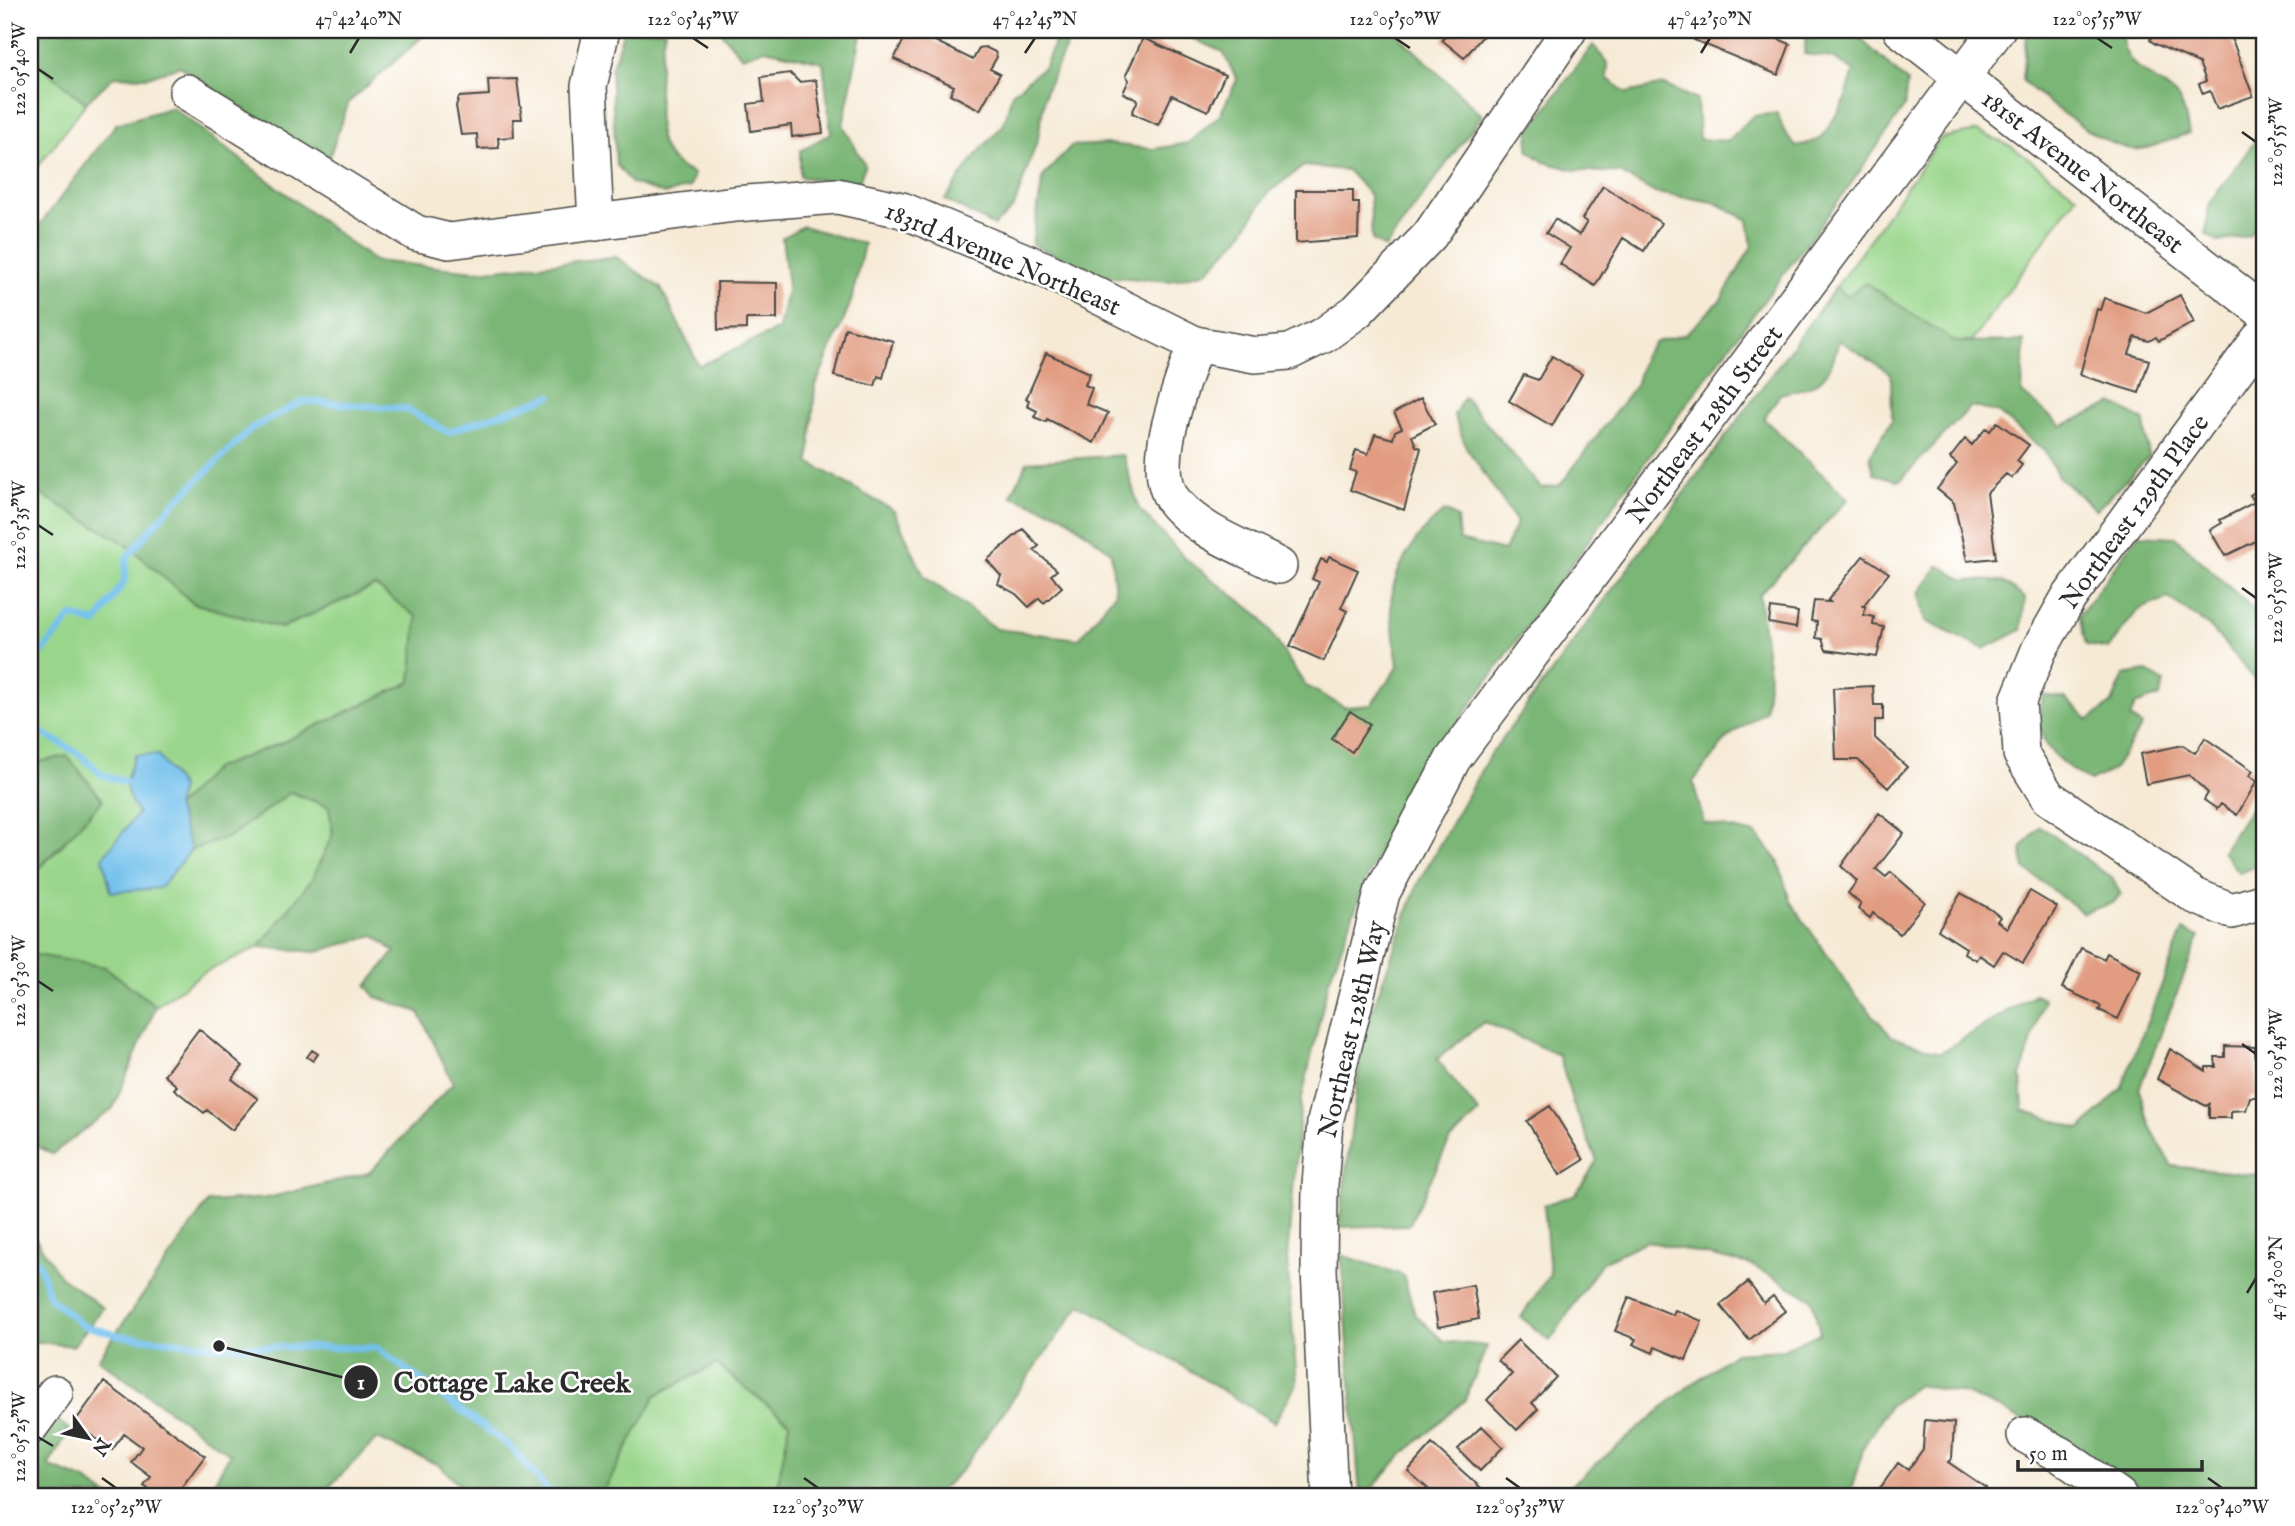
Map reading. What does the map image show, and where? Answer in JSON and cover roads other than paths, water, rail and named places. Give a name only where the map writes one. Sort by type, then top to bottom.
[{"type":"street","points":[[596,223],[589,86],[602,30]]},
{"type":"street","name":"183rd Avenue Northeast","points":[[187,92],[416,233],[449,241],[735,204],[837,196],[902,209],[1048,271],[1195,345],[1255,355],[1289,352],[1324,335],[1357,311],[1430,235],[1569,30]]},
{"type":"street","name":"181st Avenue Northeast","points":[[1901,30],[2265,313]]},
{"type":"street","name":"Northeast 128th Street","points":[[1418,822],[1461,748],[1997,30]]},
{"type":"street","name":"Northeast 129th Place","points":[[2265,331],[2068,599],[2039,650],[2018,701],[2021,754],[2048,797],[2195,895],[2232,911],[2265,901]]},
{"type":"street","points":[[1195,345],[1166,435],[1164,476],[1175,504],[1200,525],[1279,566]]},
{"type":"street","name":"Northeast 128th Way","points":[[1330,1496],[1318,1241],[1325,1122],[1382,893],[1418,822]]},
{"type":"street","points":[[30,1427],[55,1393]]},
{"type":"street","points":[[2025,1435],[2061,1454],[2119,1496]]},
{"type":"water","points":[[135,755],[158,755],[181,788],[176,807],[191,850],[160,888],[111,892],[103,857],[138,813],[126,785]]},
{"type":"waterway","points":[[30,667],[72,616],[96,623],[124,582],[127,557],[170,507],[252,428],[304,401],[406,409],[448,432],[551,396]]},
{"type":"waterway","points":[[30,726],[81,755],[102,775],[125,782]]},
{"type":"waterway","points":[[30,1254],[39,1263],[49,1297],[82,1325],[122,1336],[219,1346],[377,1348],[513,1449],[552,1496]]},
{"type":"place","name":"Cottage Lake Creek","points":[[219,1346]]}]
